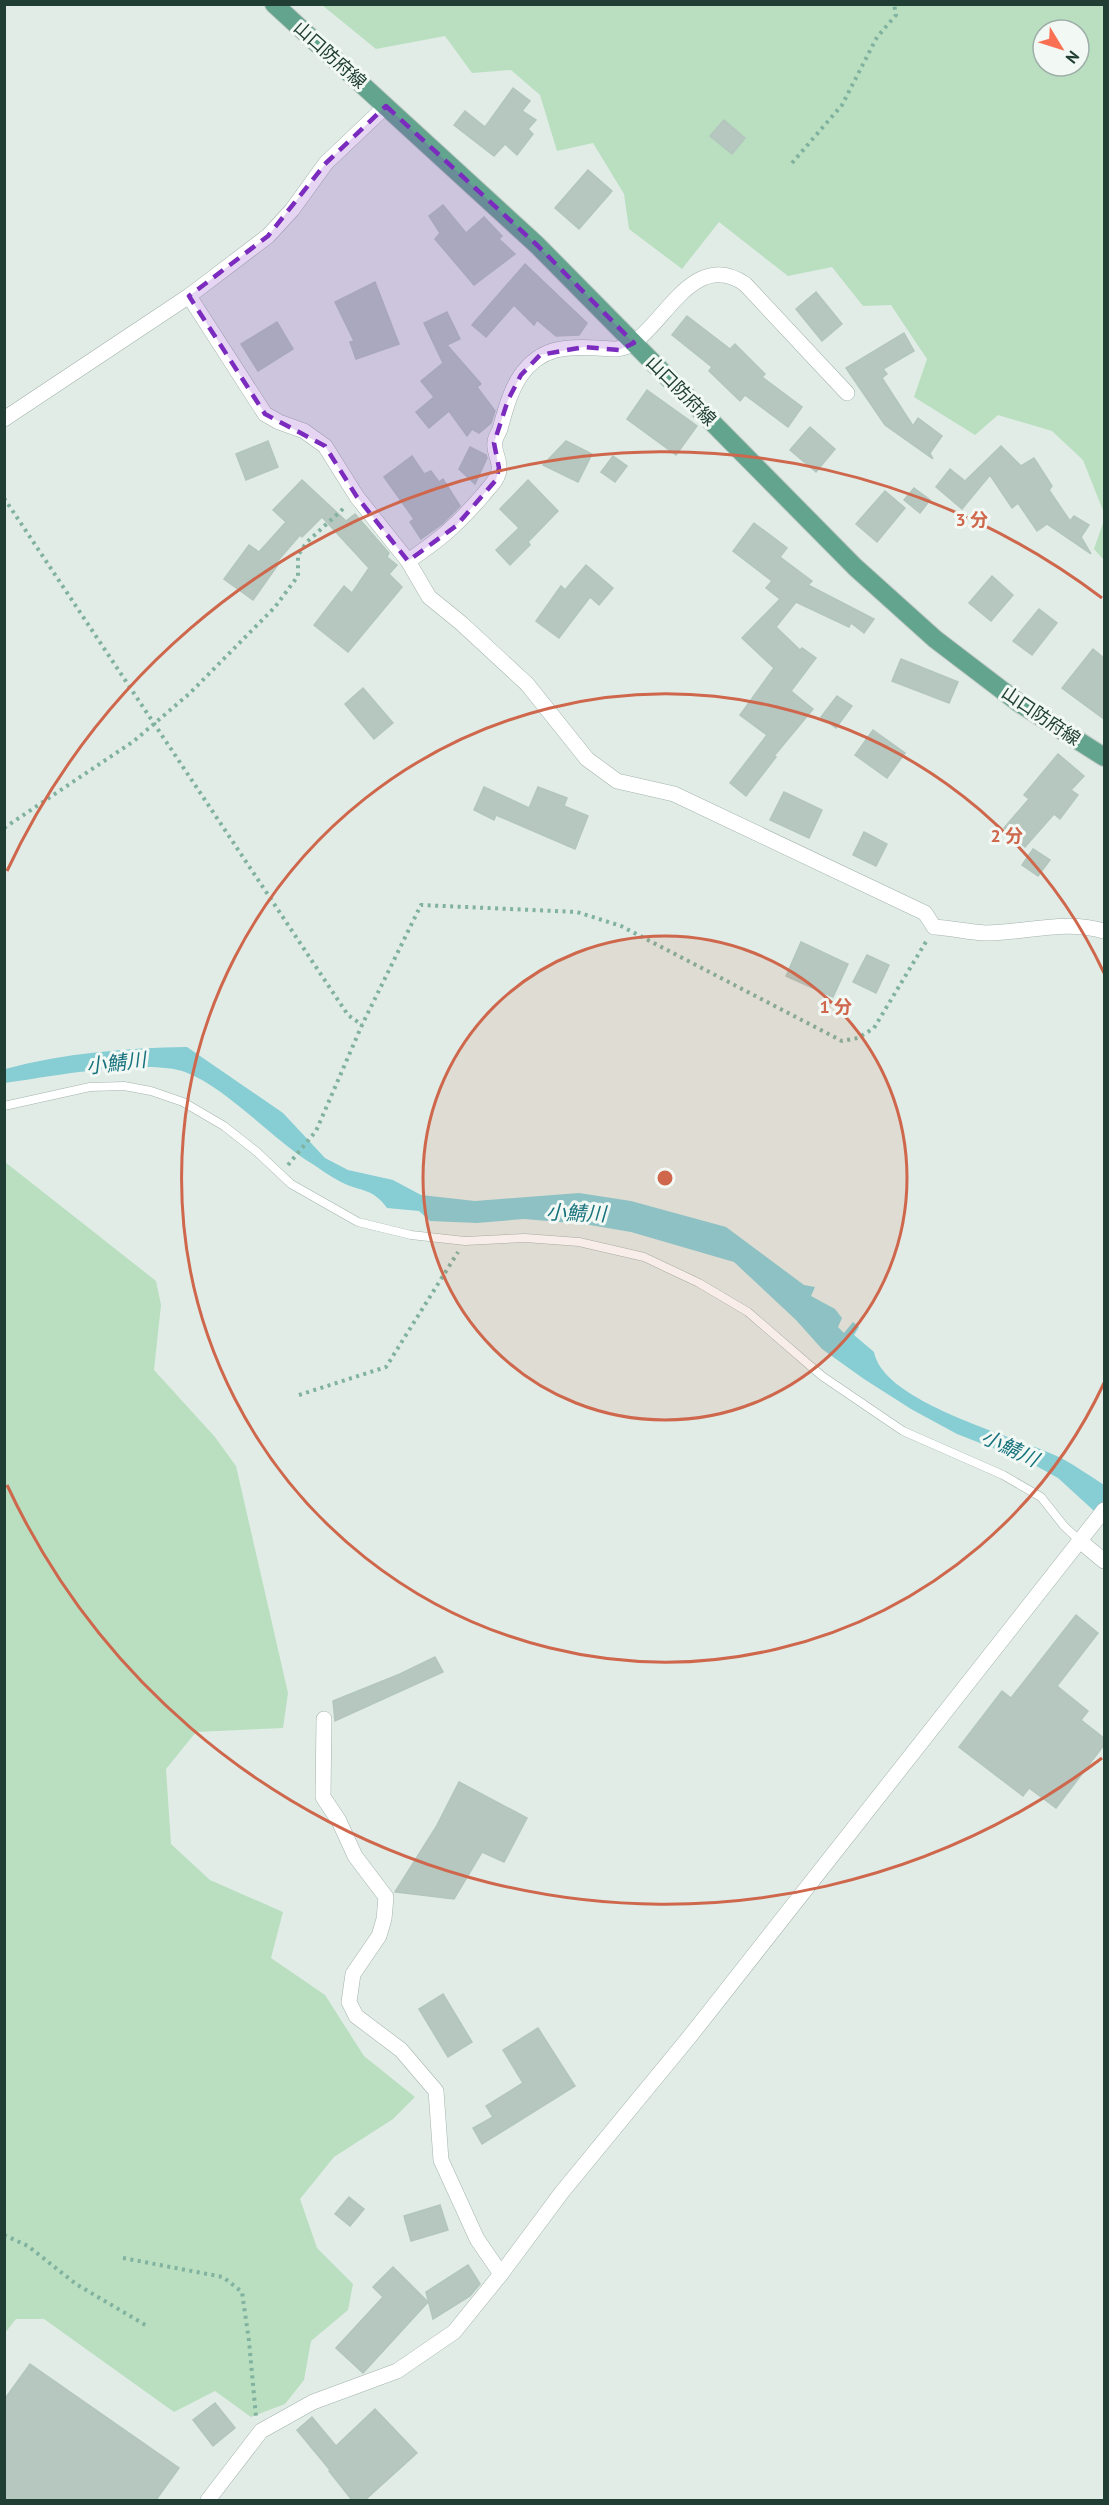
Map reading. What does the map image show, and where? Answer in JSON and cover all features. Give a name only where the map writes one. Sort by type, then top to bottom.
[{"type":"main road","name":"山口防府線","points":[[274,4],[537,245],[855,567],[934,639],[1019,703],[1104,757]]},
{"type":"street","points":[[4,419],[189,296],[268,236],[292,210],[326,163],[386,106]]},
{"type":"street","points":[[408,561],[456,526],[496,480],[499,468],[494,443],[508,400],[521,375],[540,355],[553,350],[584,347],[619,350],[634,343],[677,296],[700,280],[720,273],[734,277],[745,284],[847,393]]},
{"type":"street","points":[[189,296],[264,414],[279,422],[304,430],[325,446],[357,496],[408,561],[429,597],[527,684],[587,759],[617,781],[674,794],[727,818],[925,912],[934,927],[985,933],[1056,925],[1086,926],[1104,931]]},
{"type":"street","points":[[208,2500],[261,2431],[314,2402],[397,2371],[454,2332],[562,2192],[691,2035],[1104,1510]]},
{"type":"street","points":[[1084,1535],[1104,1561]]},
{"type":"street","points":[[324,1719],[323,1797],[339,1821],[355,1856],[386,1897],[384,1919],[379,1936],[352,1974],[349,2002],[356,2016],[401,2050],[436,2091],[441,2160],[477,2239],[501,2274]]},
{"type":"lane","points":[[4,1106],[90,1087],[124,1086],[151,1091],[183,1102],[224,1126],[282,1172],[291,1184],[358,1222],[411,1235],[465,1242],[525,1238],[579,1242],[644,1257],[699,1283],[748,1312],[822,1376],[903,1431],[1003,1475],[1041,1497],[1064,1526],[1084,1535]]},
{"type":"path","points":[[792,163],[842,105],[877,37],[896,15],[894,4]]},
{"type":"path","points":[[4,828],[155,725],[274,607],[298,576],[298,555],[307,542],[357,496]]},
{"type":"path","points":[[4,498],[348,1015],[362,1025]]},
{"type":"path","points":[[282,1172],[316,1131],[362,1025],[421,904],[577,912],[621,926],[842,1041],[858,1038],[874,1028],[934,927]]},
{"type":"path","points":[[299,1395],[386,1367],[465,1242]]},
{"type":"path","points":[[4,2235],[28,2246],[76,2284],[147,2326]]},
{"type":"path","points":[[123,2258],[223,2277],[242,2292],[256,2419],[261,2431]]},
{"type":"highlighted area","points":[[386,106],[537,245],[634,343],[619,350],[584,347],[540,355],[521,375],[508,400],[494,443],[499,468],[496,480],[456,526],[408,561],[357,497],[325,446],[265,414],[189,296],[268,236],[326,163]]},
{"type":"green space","points":[[322,5],[1104,5],[1104,513],[1083,460],[1052,431],[998,415],[975,435],[914,397],[927,359],[891,305],[863,306],[832,267],[788,276],[719,222],[682,269],[629,229],[624,194],[593,143],[557,151],[540,95],[511,70],[472,73],[445,36],[376,49]]},
{"type":"green space","points":[[1104,520],[1104,560],[1094,549]]},
{"type":"green space","points":[[5,1162],[156,1281],[161,1305],[154,1370],[215,1437],[236,1466],[288,1693],[283,1728],[196,1732],[166,1769],[171,1844],[210,1880],[283,1912],[271,1958],[325,1995],[364,2056],[415,2097],[393,2119],[334,2157],[300,2199],[317,2248],[353,2284],[348,2310],[311,2341],[304,2380],[285,2404],[251,2417],[215,2391],[174,2412],[44,2319],[16,2319],[5,2333]]},
{"type":"water","name":"小鯖川","points":[[187,1047],[283,1113],[325,1158],[348,1170],[393,1180],[421,1195],[475,1201],[579,1193],[631,1201],[726,1227],[804,1285],[815,1287],[811,1296],[835,1309],[842,1318],[838,1327],[844,1333],[853,1322],[859,1327],[854,1335],[874,1352],[883,1371],[901,1387],[926,1403],[955,1416],[1061,1458],[1104,1485],[1104,1520],[1058,1478],[1029,1462],[957,1434],[911,1409],[864,1379],[822,1349],[796,1320],[734,1262],[631,1232],[584,1224],[524,1219],[477,1223],[430,1221],[419,1211],[387,1208],[372,1194],[341,1182],[306,1160],[216,1089],[185,1072],[168,1068],[123,1068],[5,1083],[5,1069],[50,1059],[118,1050]]},
{"type":"building","points":[[513,88],[530,101],[522,111],[536,120],[528,129],[533,134],[517,155],[505,144],[494,156],[454,125],[465,111],[485,127]]},
{"type":"building","points":[[724,120],[745,138],[732,154],[710,136]]},
{"type":"building","points":[[588,170],[612,191],[579,229],[555,208]]},
{"type":"building","points":[[443,205],[466,233],[484,217],[502,236],[499,239],[515,254],[474,285],[435,239],[440,233],[429,216]]},
{"type":"building","points":[[525,264],[587,323],[579,335],[556,336],[537,320],[534,325],[514,305],[486,337],[472,325]]},
{"type":"building","points":[[375,282],[399,344],[356,359],[350,342],[354,341],[335,302]]},
{"type":"building","points":[[816,292],[842,324],[822,341],[796,309]]},
{"type":"building","points":[[447,312],[460,339],[447,345],[481,384],[477,387],[495,411],[491,423],[479,433],[472,429],[467,436],[449,411],[429,428],[416,412],[434,397],[421,381],[443,363],[424,323]]},
{"type":"building","points":[[687,316],[730,349],[735,344],[765,374],[762,377],[802,407],[788,427],[745,395],[740,401],[709,371],[712,367],[672,335]]},
{"type":"building","points":[[277,322],[293,349],[258,371],[241,344]]},
{"type":"building","points":[[904,333],[914,351],[883,369],[887,374],[882,378],[913,426],[918,418],[942,436],[930,453],[933,459],[885,425],[846,368]]},
{"type":"building","points":[[647,390],[697,426],[676,455],[627,419]]},
{"type":"building","points":[[810,427],[835,449],[816,472],[790,450]]},
{"type":"building","points":[[268,441],[278,467],[246,480],[236,454]]},
{"type":"building","points":[[566,441],[592,454],[578,482],[543,465]]},
{"type":"building","points":[[1001,446],[1021,466],[1034,458],[1052,486],[1049,490],[1070,521],[1074,516],[1089,525],[1081,537],[1091,554],[1047,524],[1037,531],[1018,503],[1012,508],[990,475],[962,509],[936,487],[950,469],[965,481]]},
{"type":"building","points":[[470,447],[486,455],[487,458],[475,484],[459,469]]},
{"type":"building","points":[[412,456],[424,474],[431,471],[439,482],[443,479],[460,506],[442,524],[421,539],[410,522],[414,519],[384,477]]},
{"type":"building","points":[[613,456],[627,466],[615,482],[601,472]]},
{"type":"building","points":[[302,480],[346,521],[355,514],[389,553],[387,557],[397,565],[389,574],[402,587],[348,652],[314,625],[344,586],[352,593],[369,568],[322,517],[302,537],[300,535],[275,564],[277,566],[253,600],[224,579],[249,545],[259,552],[286,522],[273,510]]},
{"type":"building","points":[[528,480],[558,511],[528,542],[530,545],[510,565],[496,550],[519,528],[500,509]]},
{"type":"building","points":[[914,488],[930,500],[920,513],[904,500]]},
{"type":"building","points":[[885,491],[905,508],[877,542],[856,524]]},
{"type":"building","points":[[754,523],[787,548],[780,557],[812,581],[808,585],[874,619],[864,633],[851,623],[849,627],[796,602],[776,627],[800,650],[802,648],[816,658],[791,691],[813,709],[774,756],[776,757],[746,796],[730,783],[767,735],[740,715],[774,668],[742,638],[780,599],[766,588],[772,581],[733,551]]},
{"type":"building","points":[[586,565],[613,588],[599,605],[590,597],[559,638],[536,621],[561,586],[565,590]]},
{"type":"building","points":[[992,576],[1013,595],[991,621],[969,603]]},
{"type":"building","points":[[1039,609],[1057,623],[1032,655],[1013,641]]},
{"type":"building","points":[[1093,649],[1104,658],[1104,719],[1062,688]]},
{"type":"building","points":[[901,659],[958,682],[949,703],[892,681]]},
{"type":"building","points":[[363,688],[393,723],[374,739],[345,704]]},
{"type":"building","points":[[837,696],[852,706],[836,728],[821,717]]},
{"type":"building","points":[[873,730],[905,753],[887,778],[855,755]]},
{"type":"building","points":[[1058,754],[1084,776],[1071,790],[1078,795],[1060,819],[1054,814],[1025,847],[1004,828],[1029,799],[1024,795]]},
{"type":"building","points":[[484,787],[529,808],[538,787],[567,798],[564,806],[588,816],[575,849],[496,815],[494,820],[474,810]]},
{"type":"building","points":[[784,792],[822,810],[809,838],[770,820]]},
{"type":"building","points":[[864,832],[887,844],[876,866],[853,855]]},
{"type":"building","points":[[1033,849],[1050,860],[1038,876],[1022,865]]},
{"type":"building","points":[[801,942],[848,964],[833,997],[786,976]]},
{"type":"building","points":[[867,955],[889,965],[876,993],[853,982]]},
{"type":"building","points":[[1076,1615],[1098,1633],[1057,1686],[1088,1711],[1081,1720],[1104,1738],[1104,1745],[1056,1808],[1029,1788],[1023,1796],[959,1747],[1002,1691],[1011,1698]]},
{"type":"building","points":[[435,1657],[443,1672],[335,1721],[333,1701]]},
{"type":"building","points":[[459,1782],[527,1818],[504,1862],[482,1852],[454,1899],[395,1892],[436,1827]]},
{"type":"building","points":[[443,1994],[472,2042],[448,2057],[419,2009]]},
{"type":"building","points":[[538,2028],[575,2086],[482,2144],[473,2128],[493,2117],[486,2106],[523,2083],[503,2050]]},
{"type":"building","points":[[349,2197],[364,2209],[350,2226],[335,2214]]},
{"type":"building","points":[[440,2205],[448,2230],[411,2241],[404,2216]]},
{"type":"building","points":[[468,2265],[480,2284],[470,2296],[433,2319],[426,2292]]},
{"type":"building","points":[[393,2267],[428,2302],[363,2373],[336,2348],[383,2297],[373,2287]]},
{"type":"building","points":[[30,2364],[179,2468],[156,2500],[4,2500],[4,2400]]},
{"type":"building","points":[[215,2403],[235,2428],[213,2446],[193,2420]]},
{"type":"building","points":[[375,2409],[417,2453],[365,2500],[352,2500],[297,2430],[312,2417],[336,2446]]}]
